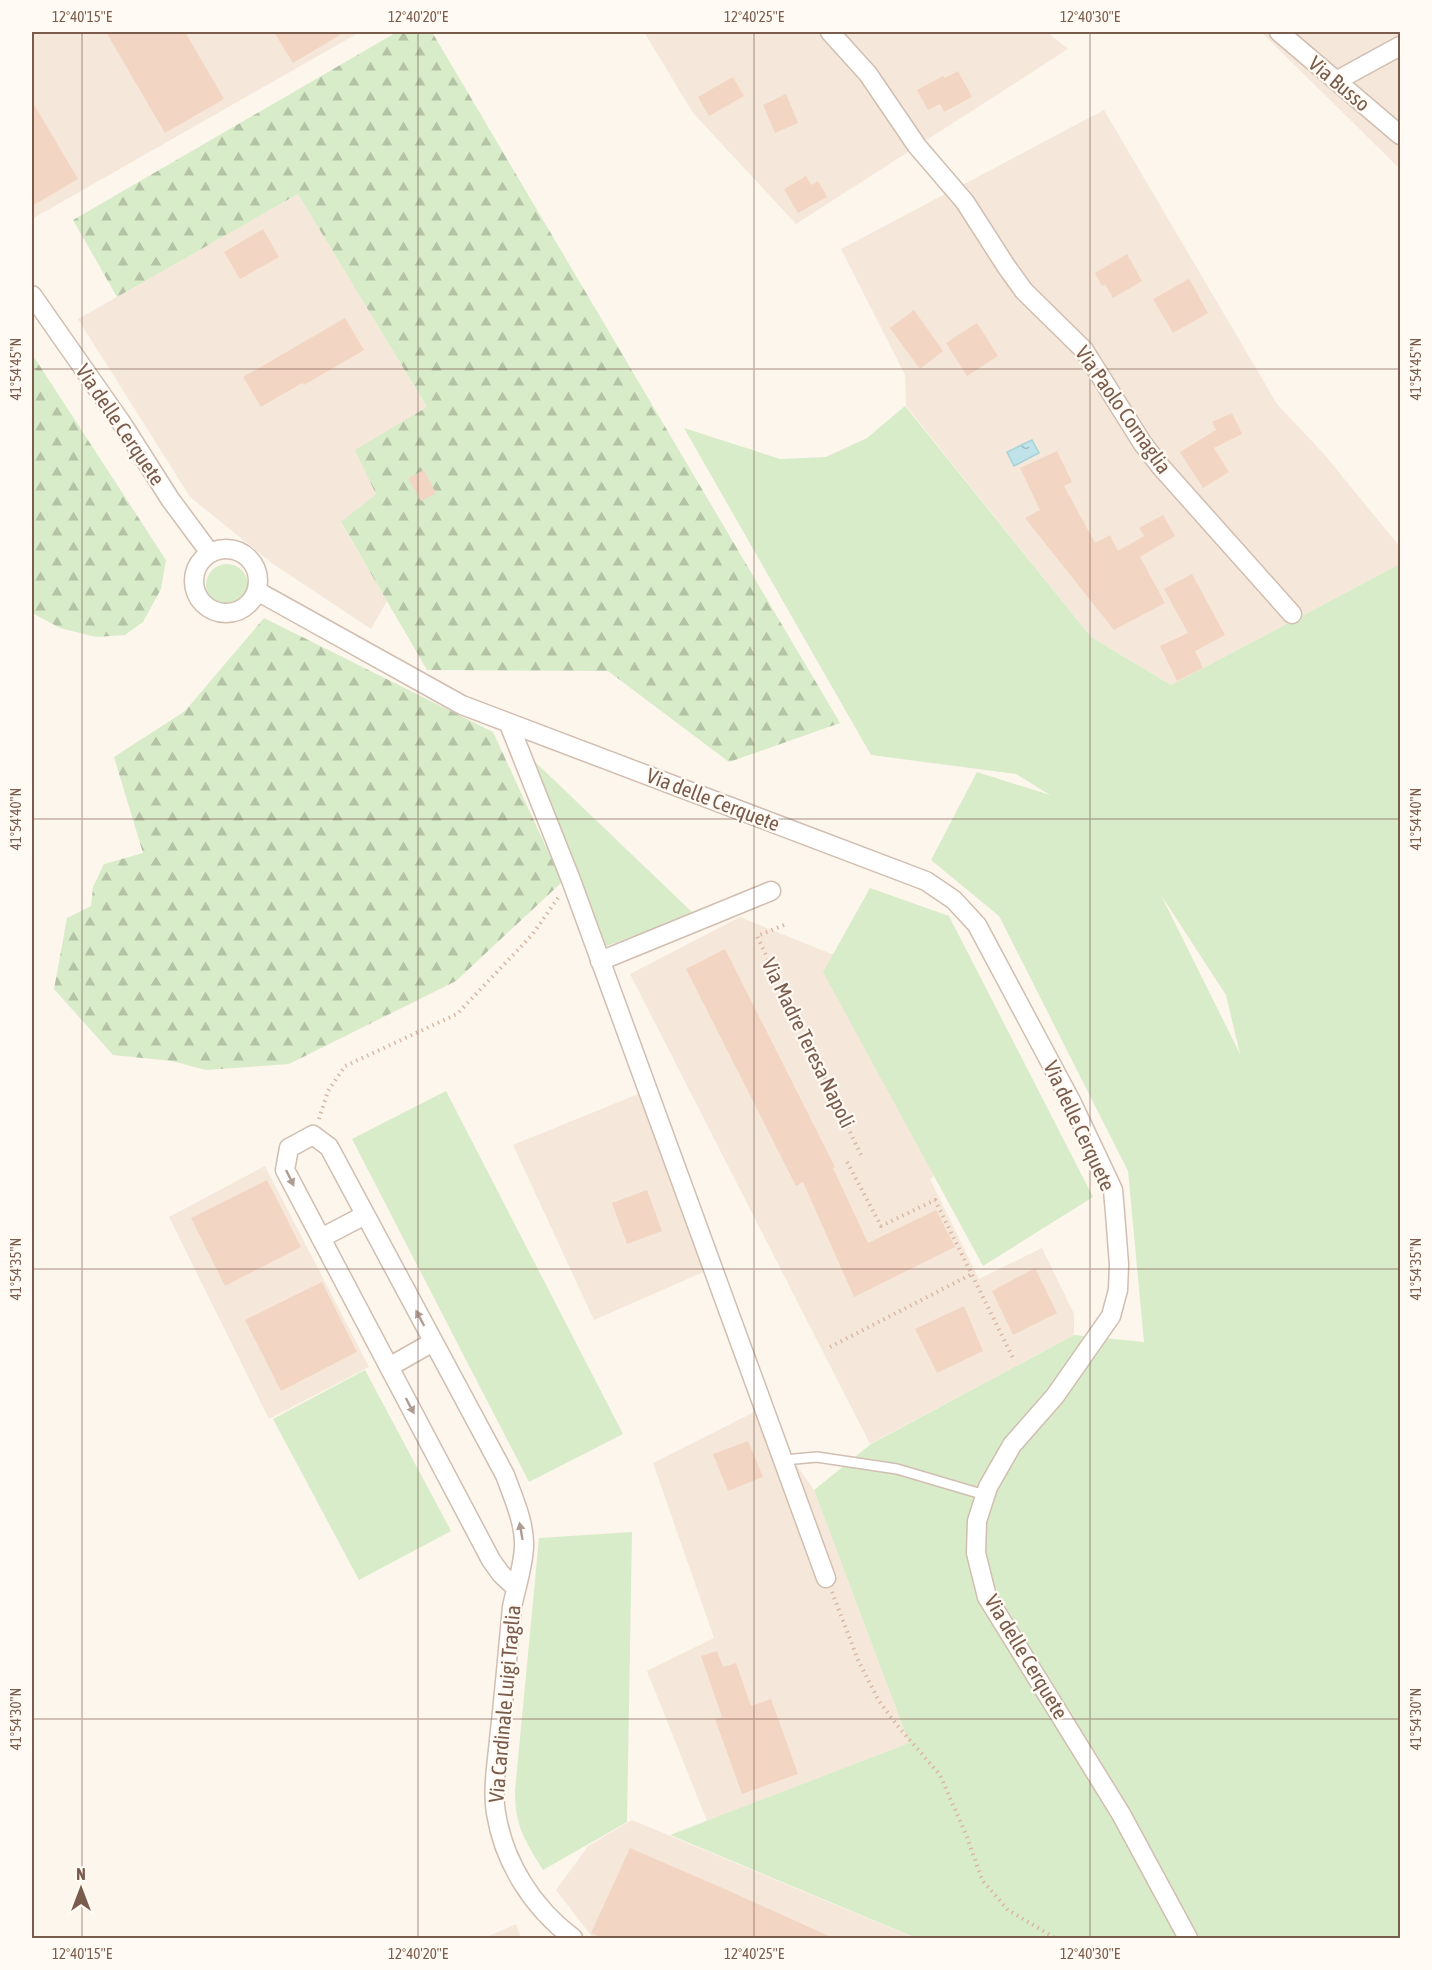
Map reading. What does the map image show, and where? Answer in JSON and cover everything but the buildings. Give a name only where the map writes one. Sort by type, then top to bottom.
[{"type":"street","name":"Via Paolo Cornaglia","points":[[830,32],[868,74],[917,146],[965,202],[1024,291],[1084,350],[1143,444],[1292,614]]},
{"type":"street","name":"Via Busso","points":[[1278,32],[1401,135]]},
{"type":"street","points":[[1336,81],[1401,46]]},
{"type":"street","name":"Via delle Cerquete","points":[[32,295],[123,424],[170,499],[210,553]]},
{"type":"street","points":[[223,549],[236,550],[247,556],[255,566],[258,579],[257,591],[251,602],[241,610],[229,614],[216,612],[205,606],[197,597],[193,584],[195,572],[201,561],[210,553],[223,549]]},
{"type":"street","name":"Via delle Cerquete","points":[[257,591],[462,705],[926,881],[954,900],[977,925],[1072,1103],[1113,1190],[1119,1264],[1118,1290],[1111,1316],[1055,1396],[1012,1445],[985,1495],[977,1521],[976,1553],[987,1597],[1121,1814],[1188,1938]]},
{"type":"street","points":[[509,724],[571,880],[826,1578]]},
{"type":"street","points":[[600,961],[771,891]]},
{"type":"street","name":"Via Cardinale Luigi Traglia","points":[[516,1588],[501,1574],[491,1560],[285,1170],[289,1148],[313,1135],[329,1147],[505,1475],[518,1509],[524,1546],[516,1588],[512,1607],[498,1757],[496,1812],[508,1854],[521,1883],[541,1909],[573,1938]]},
{"type":"street","points":[[321,1238],[365,1215]]},
{"type":"street","points":[[389,1367],[434,1342]]},
{"type":"lane","points":[[784,1460],[817,1457],[897,1469],[985,1495]]},
{"type":"path","points":[[313,1135],[328,1091],[345,1066],[457,1014],[532,935],[571,880]]},
{"type":"path","name":"Via Madre Teresa Napoli","points":[[784,925],[757,936],[861,1155]]},
{"type":"path","points":[[847,1162],[881,1226],[935,1200],[1014,1360]]},
{"type":"path","points":[[830,1347],[972,1274]]},
{"type":"path","points":[[826,1578],[858,1660],[879,1701],[940,1775],[968,1837],[982,1880],[1008,1910],[1055,1938]]},
{"type":"shaded area","points":[[32,32],[360,32],[32,219]]},
{"type":"shaded area","points":[[644,32],[1047,32],[1068,49],[796,224],[693,113]]},
{"type":"shaded area","points":[[1261,32],[1400,32],[1400,169]]},
{"type":"shaded area","points":[[1104,110],[1277,404],[1324,454],[1400,547],[1400,564],[1171,685],[1091,637],[906,406],[905,375],[841,249]]},
{"type":"shaded area","points":[[298,194],[427,407],[376,494],[341,523],[387,601],[371,629],[273,564],[190,497],[78,319]]},
{"type":"shaded area","points":[[740,917],[839,957],[955,1162],[930,1179],[979,1279],[1042,1248],[1074,1314],[1074,1335],[870,1444],[630,974]]},
{"type":"shaded area","points":[[643,1092],[706,1271],[594,1320],[513,1145]]},
{"type":"shaded area","points":[[265,1166],[369,1367],[269,1419],[169,1217]]},
{"type":"shaded area","points":[[758,1410],[814,1490],[909,1743],[707,1821],[647,1671],[714,1638],[653,1463]]},
{"type":"shaded area","points":[[632,1820],[915,1938],[593,1938],[556,1890],[588,1846]]},
{"type":"shaded area","points":[[516,1924],[521,1938],[484,1938]]},
{"type":"green space","points":[[397,32],[432,32],[840,723],[729,762],[608,671],[427,670],[341,522],[376,494],[355,450],[427,407],[298,194],[117,297],[73,220]]},
{"type":"green space","points":[[32,354],[166,560],[161,589],[143,622],[125,635],[96,637],[60,628],[32,613]]},
{"type":"green space","points":[[905,406],[1091,637],[1171,685],[1400,564],[1400,1938],[916,1938],[670,1835],[909,1743],[814,1490],[871,1444],[1074,1335],[1144,1342],[1128,1171],[999,916],[931,860],[977,772],[1050,795],[1016,774],[871,755],[684,428],[780,459],[826,457],[867,438]],"holes":[[[1161,895],[1226,995],[1240,1054]]]},
{"type":"green space","points":[[227,564],[242,570],[248,585],[242,600],[227,606],[212,600],[206,585],[212,570]]},
{"type":"green space","points":[[264,618],[493,732],[562,882],[456,981],[289,1064],[206,1070],[172,1061],[113,1055],[54,989],[67,918],[91,906],[93,887],[104,864],[143,853],[114,757],[185,711]]},
{"type":"green space","points":[[530,757],[694,914],[604,947]]},
{"type":"green space","points":[[870,888],[949,916],[1093,1197],[983,1266],[823,972]]},
{"type":"green space","points":[[446,1091],[623,1434],[529,1482],[352,1139]]},
{"type":"green space","points":[[365,1370],[451,1531],[359,1580],[273,1419]]},
{"type":"green space","points":[[632,1532],[627,1822],[543,1870],[526,1841],[519,1824],[515,1804],[539,1538]]},
{"type":"water","points":[[1032,440],[1039,453],[1014,466],[1007,452]]}]
